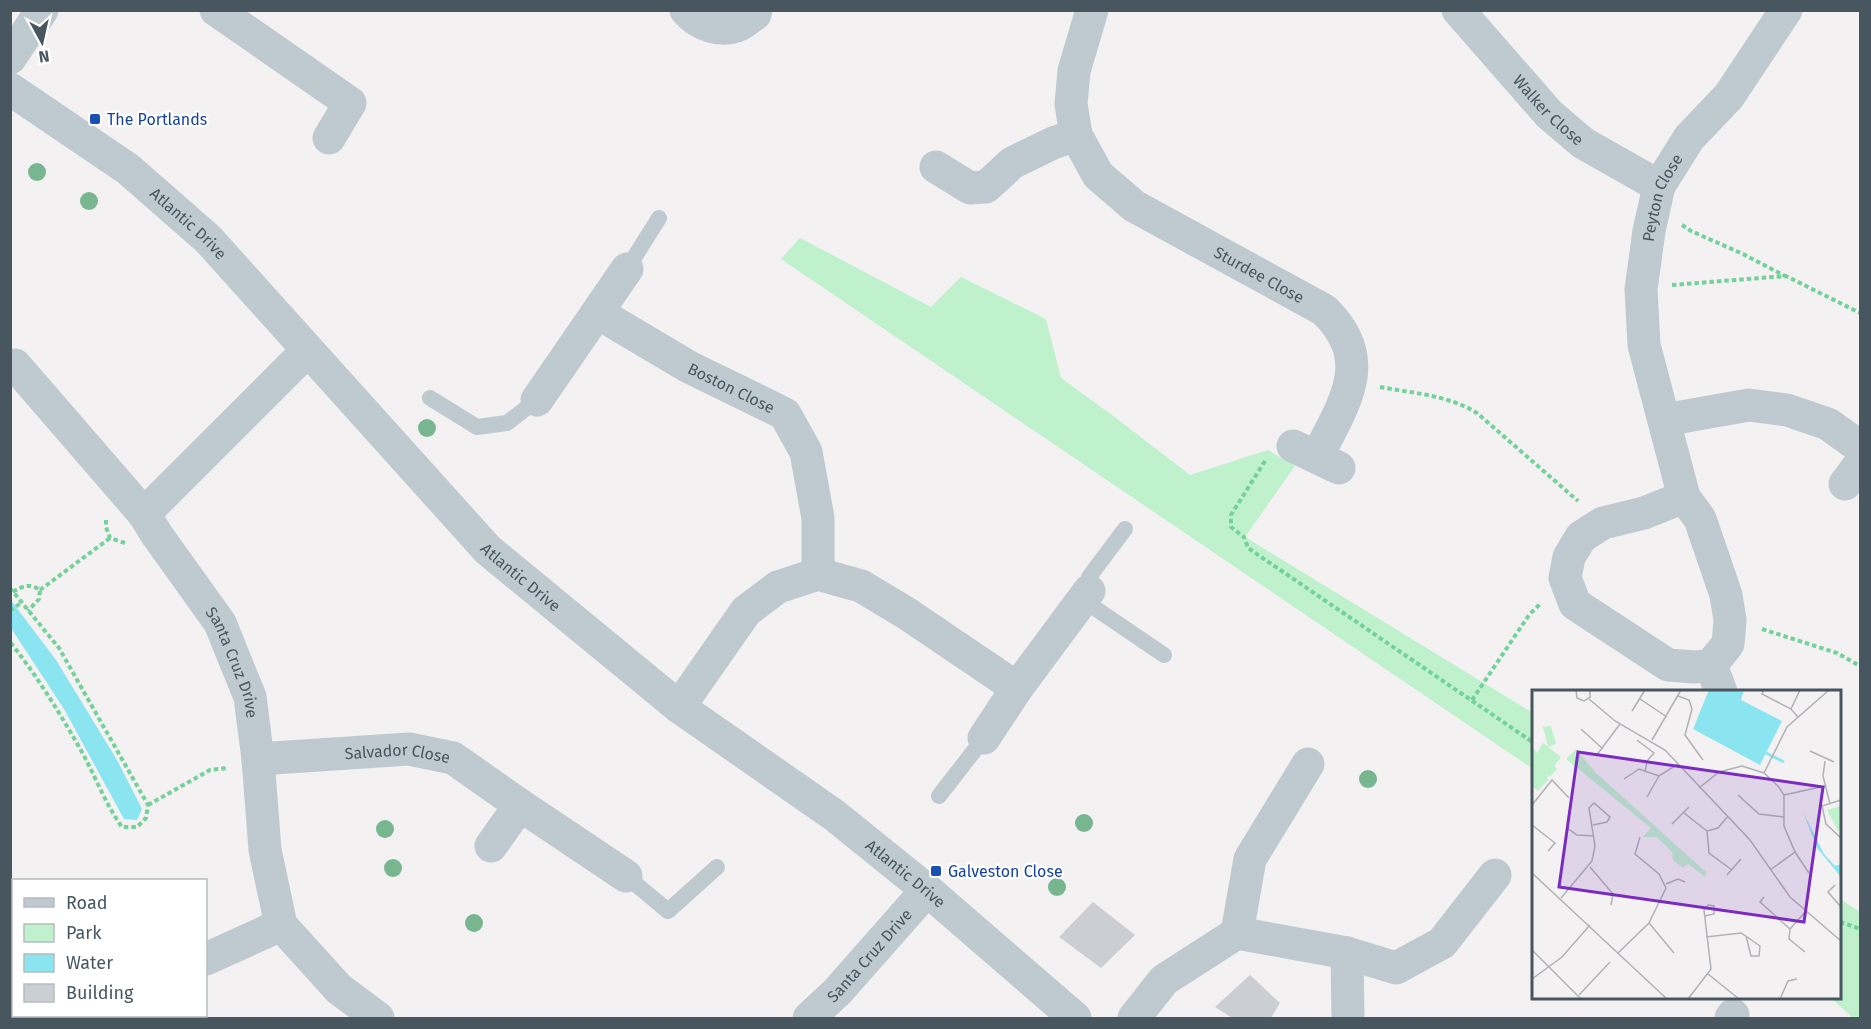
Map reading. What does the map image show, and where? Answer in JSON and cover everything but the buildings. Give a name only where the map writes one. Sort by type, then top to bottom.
[{"type":"street","points":[[10,58],[42,10]]},
{"type":"street","points":[[216,10],[350,103],[329,138]]},
{"type":"street","points":[[686,10],[692,18],[713,28],[738,26],[755,14],[756,10]]},
{"type":"street","name":"Sturdee Close","points":[[1092,10],[1074,71],[1071,104],[1076,135],[1098,175],[1134,206],[1324,310],[1339,325],[1348,342],[1352,359],[1351,380],[1344,404],[1316,457]]},
{"type":"street","name":"Walker Close","points":[[1458,10],[1549,114],[1583,143],[1657,196]]},
{"type":"street","name":"Peyton Close","points":[[1564,578],[1575,604],[1668,665],[1695,668],[1716,678],[1728,644],[1730,620],[1726,595],[1700,519],[1684,497],[1644,345],[1641,289],[1649,231],[1657,196],[1689,138],[1729,96],[1786,10]]},
{"type":"street","name":"Atlantic Drive","points":[[10,89],[137,176],[208,239],[488,550],[679,707],[834,815],[927,890],[1075,1018]]},
{"type":"street","points":[[936,167],[969,188],[986,188],[1012,163],[1053,143],[1076,135]]},
{"type":"street","points":[[537,400],[627,269]]},
{"type":"street","name":"Boston Close","points":[[598,313],[689,367],[785,414],[806,452],[818,518],[818,574]]},
{"type":"street","points":[[144,514],[307,351]]},
{"type":"street","name":"Santa Cruz Drive","points":[[15,365],[144,514],[220,623],[250,697],[265,850],[281,925]]},
{"type":"street","points":[[1664,420],[1749,405],[1759,406],[1787,410],[1828,424],[1860,447]]},
{"type":"street","points":[[1564,578],[1569,557],[1581,537],[1603,523],[1644,513],[1684,497]]},
{"type":"street","points":[[679,707],[746,611],[778,587],[818,574],[861,586],[906,613],[1017,688]]},
{"type":"street","points":[[984,738],[1017,688],[1086,595]]},
{"type":"street","name":"Salvador Close","points":[[258,762],[409,749],[453,758],[520,806],[626,876]]},
{"type":"street","points":[[1237,933],[1250,859],[1308,764]]},
{"type":"street","points":[[491,846],[520,806]]},
{"type":"street","points":[[1134,1018],[1164,980],[1237,933],[1347,953],[1396,968],[1442,943],[1495,875]]},
{"type":"street","name":"Santa Cruz Drive","points":[[809,1018],[837,992],[927,890]]},
{"type":"street","points":[[207,959],[281,925],[339,989],[378,1018]]},
{"type":"street","points":[[1347,953],[1348,1018]]},
{"type":"lane","points":[[627,269],[659,218]]},
{"type":"lane","points":[[430,398],[477,427],[507,423],[537,400]]},
{"type":"lane","points":[[1125,529],[1089,577],[1086,595],[1164,655]]},
{"type":"lane","points":[[939,796],[984,738]]},
{"type":"lane","points":[[626,876],[668,911],[717,867]]},
{"type":"path","points":[[1657,196],[1691,231],[1743,254],[1860,313]]},
{"type":"path","points":[[1641,289],[1786,276]]},
{"type":"path","points":[[1351,380],[1464,404],[1477,412],[1603,523]]},
{"type":"path","points":[[1316,457],[1267,458],[1231,515],[1231,527],[1244,537],[1248,548],[1532,742]]},
{"type":"path","points":[[28,611],[39,599],[40,590],[110,538]]},
{"type":"path","points":[[1472,700],[1529,615],[1564,578]]},
{"type":"path","points":[[10,642],[39,679],[84,755],[115,817],[122,827],[137,827],[146,818],[148,805],[59,648],[12,590],[28,585],[40,590]]},
{"type":"path","points":[[10,610],[22,602]]},
{"type":"path","points":[[1730,620],[1837,653],[1860,666]]},
{"type":"path","points":[[148,805],[210,770],[258,762]]},
{"type":"path","points":[[1841,923],[1860,929]]},
{"type":"green space","points":[[800,238],[931,307],[961,277],[1046,319],[1061,378],[1190,475],[1268,450],[1295,466],[1245,537],[1532,712],[1532,768],[781,259]]},
{"type":"green space","points":[[1841,900],[1860,912],[1860,1018],[1853,1018],[1832,999],[1841,999]]},
{"type":"water","points":[[10,599],[56,660],[117,760],[142,809],[137,820],[124,819],[64,709],[11,628]]},
{"type":"place","name":"The Portlands","points":[[95,119]]},
{"type":"place","name":"Galveston Close","points":[[936,871]]}]
